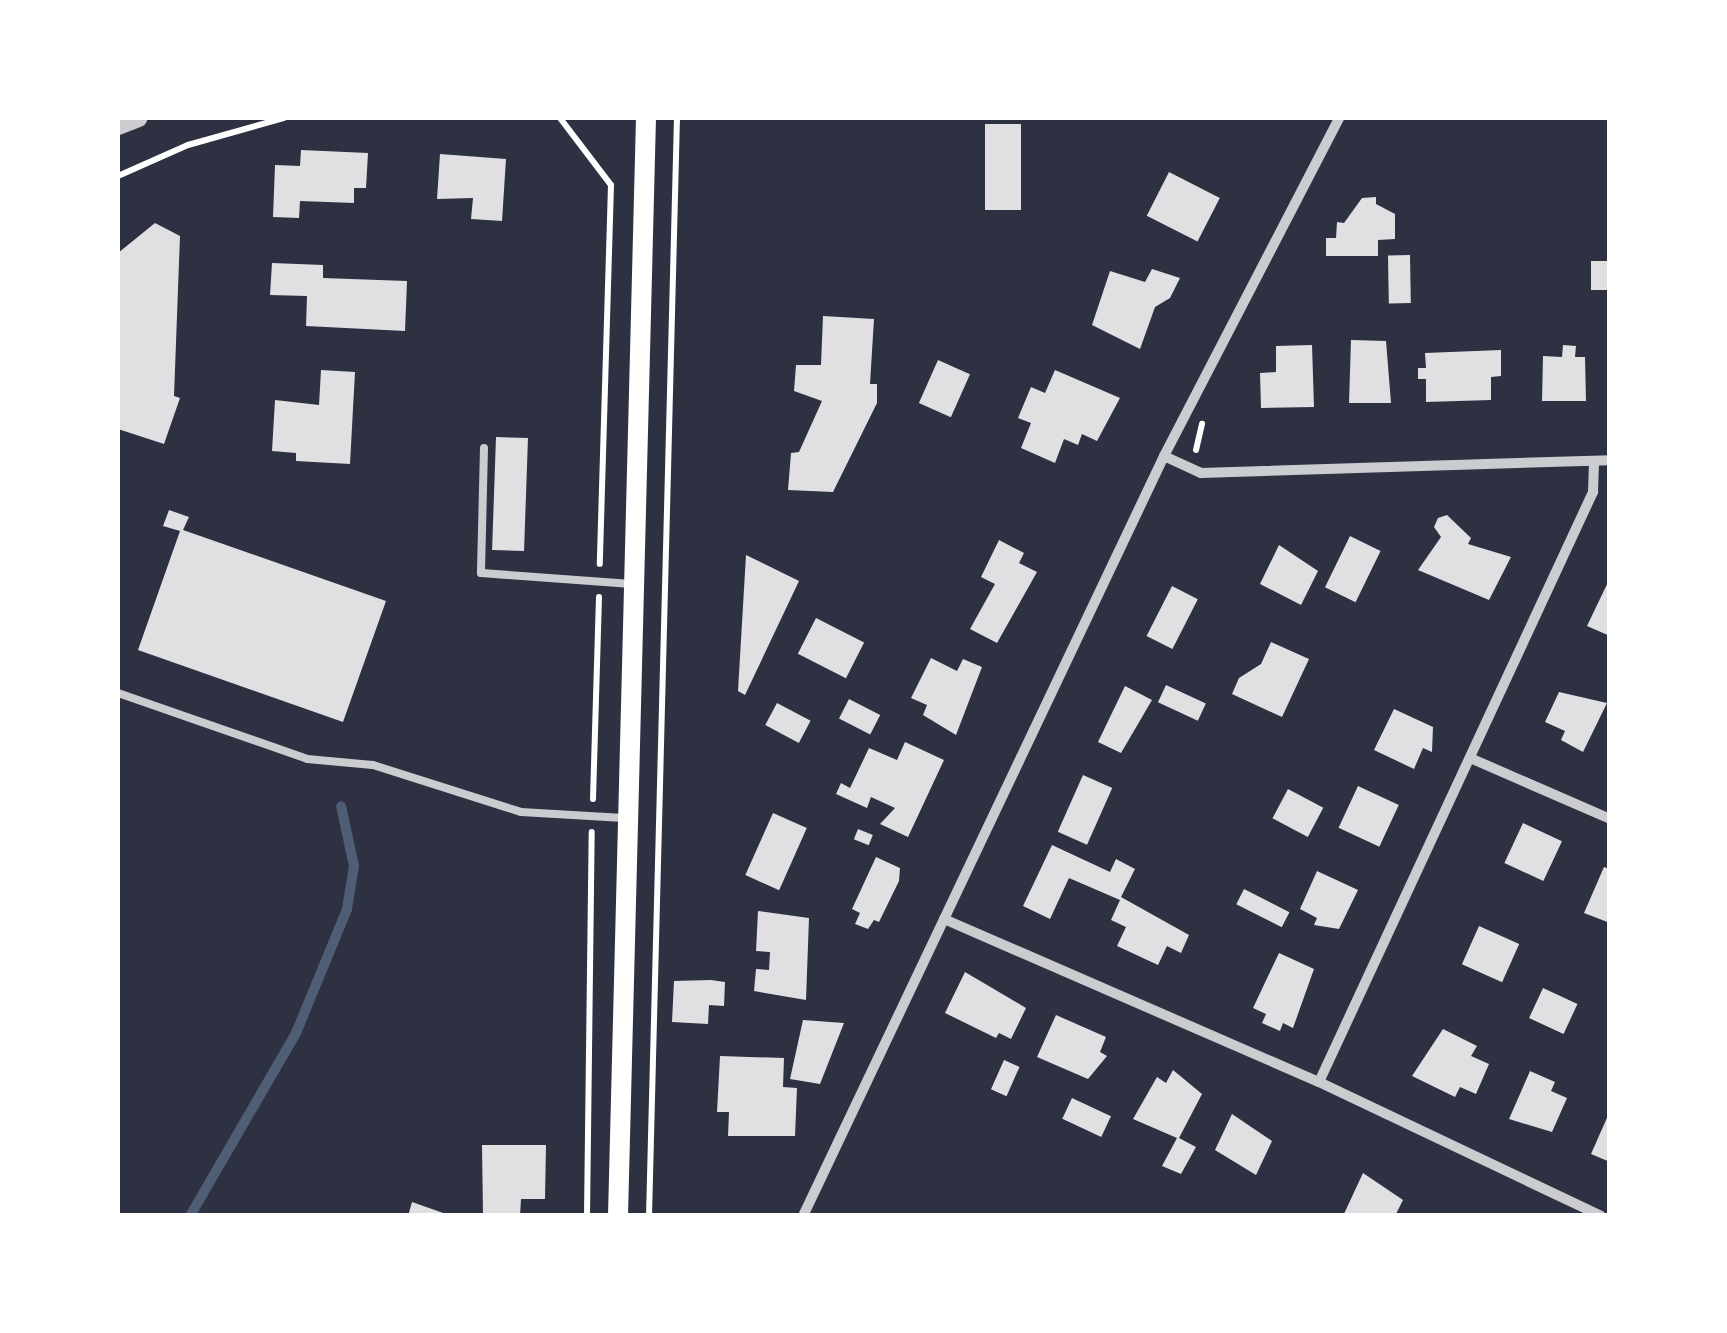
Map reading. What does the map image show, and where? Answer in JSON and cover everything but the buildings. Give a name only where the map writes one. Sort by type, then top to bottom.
[{"type":"main road","points":[[618,1216],[625,818],[646,118]]},
{"type":"street","points":[[118,126],[140,118]]},
{"type":"street","points":[[802,1216],[1164,456],[1339,118]]},
{"type":"street","points":[[1164,456],[1201,474],[1610,460]]},
{"type":"street","points":[[1319,1082],[1593,492],[1594,461]]},
{"type":"street","points":[[1470,758],[1610,819]]},
{"type":"street","points":[[944,920],[1319,1082],[1601,1216]]},
{"type":"lane","points":[[484,448],[481,573],[632,584]]},
{"type":"lane","points":[[118,694],[307,759],[373,766],[521,812],[625,818]]},
{"type":"path","points":[[118,176],[188,145],[284,118]]},
{"type":"path","points":[[560,118],[610,186],[592,819],[587,1216]]},
{"type":"path","points":[[649,1216],[677,118]]},
{"type":"path","points":[[1188,467],[1211,406]]},
{"type":"waterway","points":[[190,1216],[296,1033],[347,909],[354,866],[341,806]]}]
